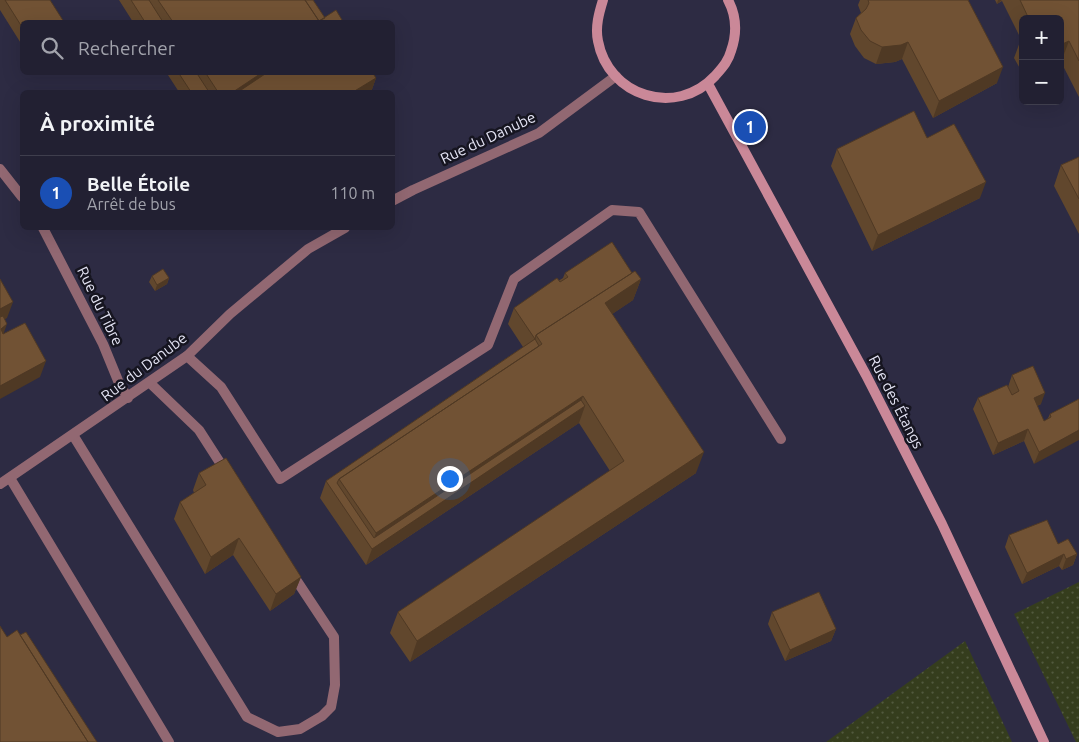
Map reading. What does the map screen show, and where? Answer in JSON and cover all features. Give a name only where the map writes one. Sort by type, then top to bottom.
[{"type":"main road","points":[[604,0],[597,17],[597,40],[604,61],[616,76],[634,91],[654,98],[674,98],[694,93],[708,84],[728,62],[736,37],[734,11],[728,0]]},
{"type":"main road","name":"Rue des Étangs","points":[[708,84],[825,299],[933,507],[1044,742]]},
{"type":"street","name":"Rue du Danube","points":[[395,200],[540,133],[616,76]]},
{"type":"street","points":[[0,169],[20,194]]},
{"type":"street","points":[[187,356],[221,387],[280,479],[488,345],[514,279],[612,210],[639,212],[781,439]]},
{"type":"street","name":"Rue du Tibre","points":[[44,230],[104,344],[119,383],[128,398]]},
{"type":"street","name":"Rue du Danube","points":[[0,484],[187,356],[230,314],[308,249],[342,230]]},
{"type":"street","points":[[150,382],[199,430],[231,479]]},
{"type":"street","points":[[73,435],[247,717],[278,732],[300,729],[322,716],[331,707],[335,685],[334,637],[285,562]]},
{"type":"street","points":[[10,478],[170,742]]},
{"type":"green space","points":[[1079,582],[1079,742],[1076,742],[1014,614]]},
{"type":"green space","points":[[965,641],[1012,742],[826,742]]},
{"type":"building","points":[[5,0],[50,0],[63,20],[20,20],[20,24]]},
{"type":"building","points":[[131,0],[149,0],[162,20],[144,20]]},
{"type":"building","points":[[158,0],[305,0],[318,20],[172,20]]},
{"type":"building","points":[[305,0],[313,0],[325,18],[318,20]]},
{"type":"building","points":[[868,0],[968,0],[1003,67],[939,101],[908,42],[901,45],[882,47],[870,41],[861,30],[856,18],[866,9],[869,3]]},
{"type":"building","points":[[1020,0],[1079,0],[1079,61],[1069,41],[1064,43],[1064,15],[1027,15]]},
{"type":"building","points":[[336,10],[342,20],[321,20]]},
{"type":"building","points":[[180,75],[198,75],[208,90],[190,90]]},
{"type":"building","points":[[207,75],[258,75],[236,90],[217,90]]},
{"type":"building","points":[[264,75],[374,75],[376,78],[356,90],[241,90]]},
{"type":"building","points":[[914,111],[927,138],[954,124],[986,182],[878,235],[837,149]]},
{"type":"building","points":[[1079,157],[1079,199],[1061,165]]},
{"type":"building","points":[[612,242],[632,273],[536,335],[535,339],[514,308],[557,278],[560,282],[568,277],[565,273]]},
{"type":"building","points":[[163,269],[169,278],[157,285],[152,276]]},
{"type":"building","points":[[635,271],[641,279],[605,303],[704,452],[417,641],[398,612],[624,461],[583,396],[376,533],[339,479],[542,344],[536,335]]},
{"type":"building","points":[[0,279],[13,302],[0,309]]},
{"type":"building","points":[[3,316],[7,324],[1,329],[3,334],[25,323],[46,361],[0,386],[0,317]]},
{"type":"building","points":[[535,339],[539,346],[339,479],[337,483],[374,538],[581,400],[585,406],[372,549],[326,481]]},
{"type":"building","points":[[1033,366],[1045,393],[1034,398],[1044,421],[1051,417],[1050,414],[1079,399],[1079,430],[1039,452],[1028,429],[998,443],[978,398],[1007,385],[1012,395],[1019,391],[1012,375]]},
{"type":"building","points":[[226,458],[301,577],[276,594],[239,538],[211,557],[180,502],[206,485],[199,473]]},
{"type":"building","points":[[1047,520],[1058,544],[1068,539],[1077,554],[1066,559],[1064,554],[1027,573],[1009,535]]},
{"type":"building","points":[[819,592],[836,629],[790,650],[772,612]]},
{"type":"building","points":[[0,626],[7,637],[17,630],[88,742],[0,742]]},
{"type":"building","points":[[26,632],[97,742],[88,742],[20,635]]},
{"type":"place","name":"Belle Étoile","points":[[750,127]]}]
